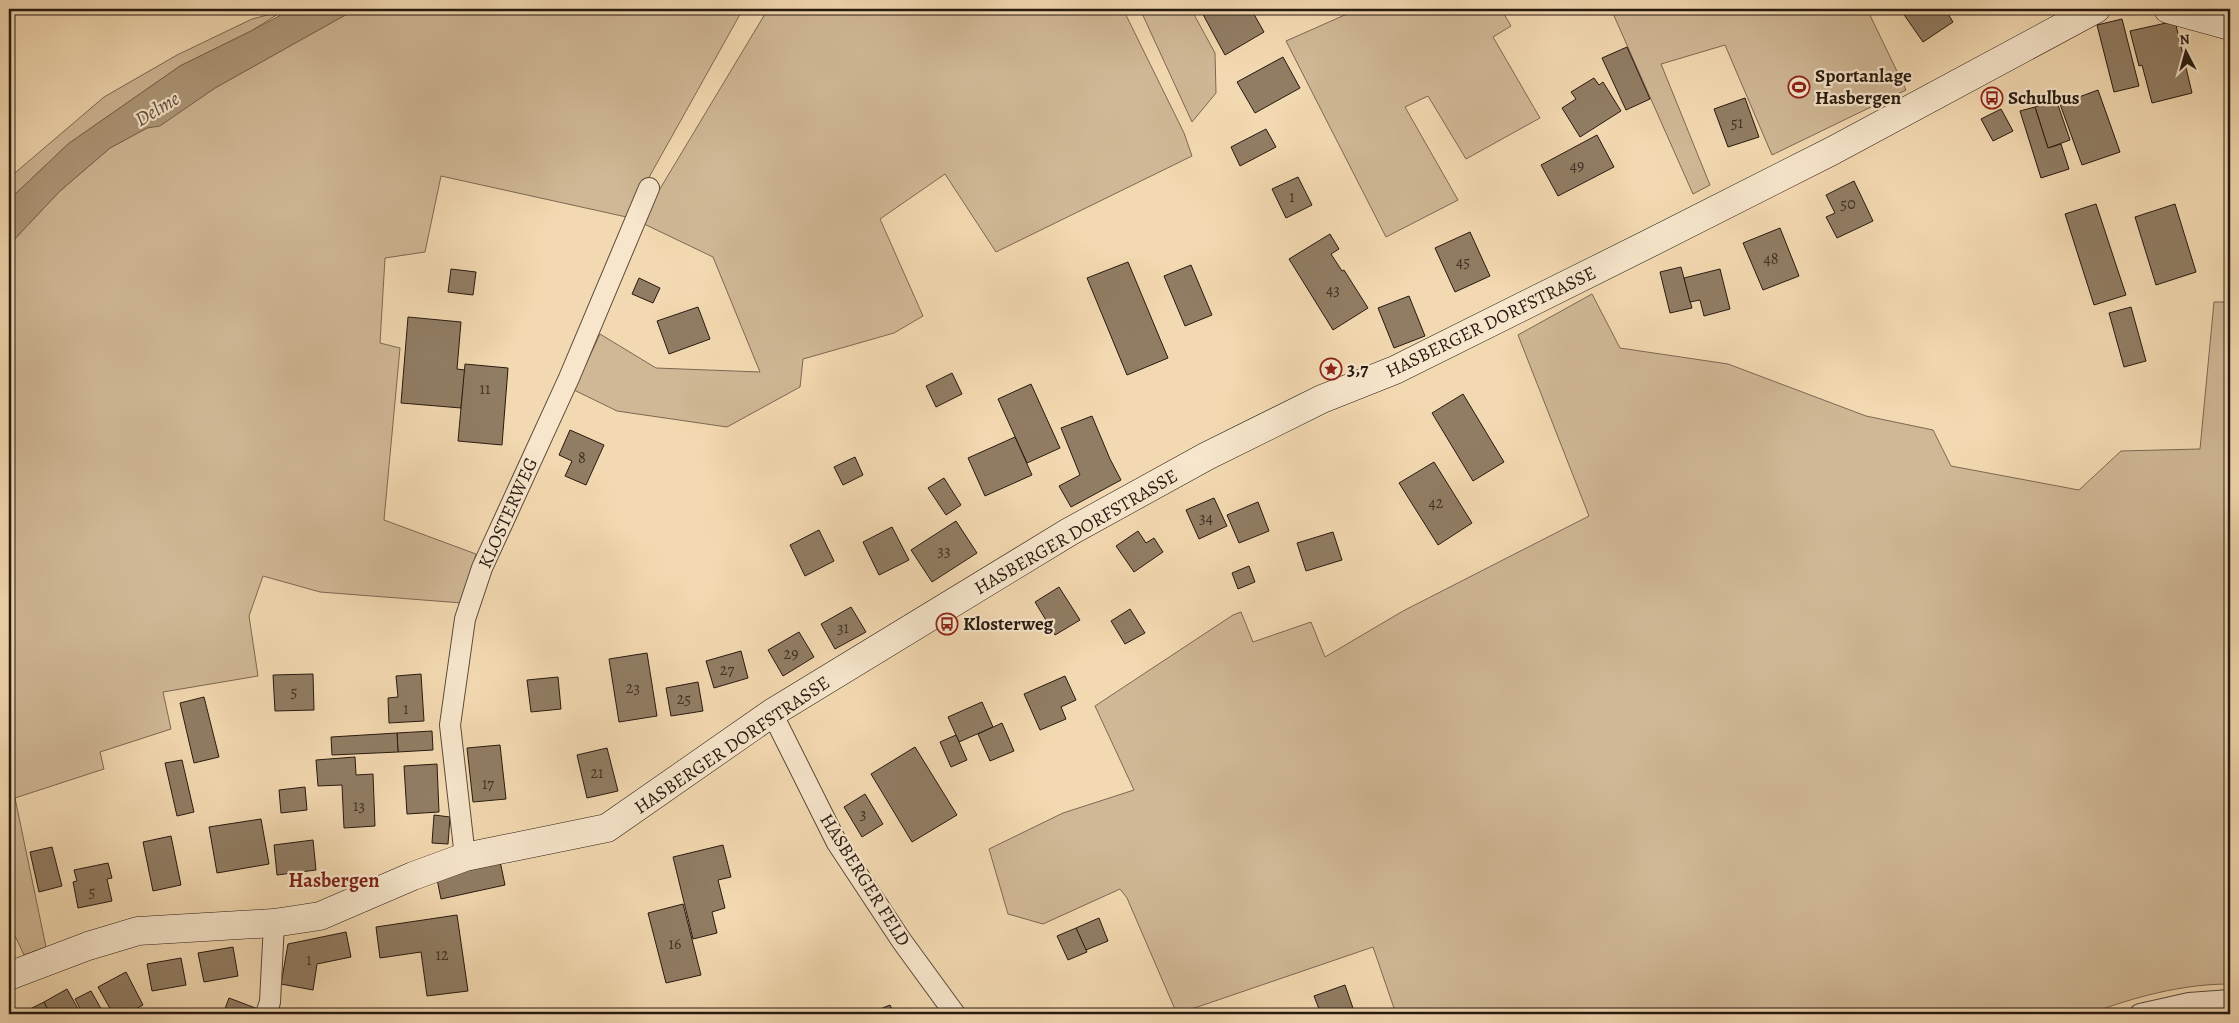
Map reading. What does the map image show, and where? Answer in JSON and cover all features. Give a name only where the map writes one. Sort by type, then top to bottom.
[{"type":"street","name":"HASBERGER DORFSTRASSE","points":[[9,976],[88,946],[138,931],[274,923],[320,916],[413,876],[465,857],[607,828],[772,713],[1069,532],[1207,456],[1322,399],[1395,370],[1648,244],[1832,151],[2096,9]]},
{"type":"street","points":[[2168,9],[2230,26]]},
{"type":"street","name":"KLOSTERWEG","points":[[465,857],[450,725],[465,619],[482,568],[569,378],[649,188]]},
{"type":"street","name":"HASBERGER FELD","points":[[772,713],[837,842],[901,940],[954,1014]]},
{"type":"street","points":[[266,1014],[270,1002],[274,923]]},
{"type":"street","points":[[2140,1014],[2189,1003],[2230,1000]]},
{"type":"shaded area","points":[[356,9],[743,9],[638,197],[631,218],[441,176],[425,252],[385,258],[380,343],[400,348],[384,520],[476,554],[462,603],[320,592],[263,576],[249,616],[258,676],[163,692],[171,729],[100,752],[104,769],[15,798],[46,947],[24,955],[9,923],[9,245],[60,191],[110,148],[147,128],[160,125],[215,88]]},
{"type":"shaded area","points":[[768,9],[1123,9],[1184,133],[1192,156],[996,252],[945,174],[880,219],[923,316],[894,333],[803,359],[800,387],[727,427],[617,411],[574,390],[600,334],[656,368],[760,372],[713,257],[640,222]]},
{"type":"shaded area","points":[[1140,9],[1191,9],[1215,53],[1216,93],[1192,122]]},
{"type":"shaded area","points":[[1344,9],[1501,9],[1511,26],[1493,37],[1540,118],[1466,159],[1428,96],[1405,107],[1458,200],[1386,237],[1286,41],[1347,14]]},
{"type":"shaded area","name":"Sportanlage Hasbergen","points":[[1611,9],[1867,9],[1906,90],[1772,155],[1725,45],[1661,64],[1710,185],[1693,194]]},
{"type":"shaded area","points":[[283,11],[251,31],[180,66],[68,144],[9,200],[9,178],[104,97],[177,55],[252,19]]},
{"type":"shaded area","points":[[1592,294],[1620,348],[1728,364],[1866,416],[1933,430],[1951,466],[2079,490],[2121,451],[2200,449],[2214,302],[2230,302],[2230,984],[2176,989],[2123,1002],[2089,1014],[1396,1014],[1373,947],[1177,1014],[1127,898],[1120,889],[1043,924],[1008,914],[989,849],[1063,813],[1134,790],[1095,706],[1233,615],[1241,612],[1253,642],[1311,622],[1325,657],[1403,611],[1589,516],[1518,335]]},
{"type":"water","name":"Delme","points":[[292,9],[356,9],[215,88],[160,126],[147,128],[110,148],[60,191],[9,245],[9,200],[68,144],[180,66]]},
{"type":"building","points":[[1200,9],[1251,9],[1264,32],[1225,55]]},
{"type":"building","points":[[1900,9],[1945,9],[1953,22],[1923,42]]},
{"type":"building","points":[[2122,19],[2139,86],[2114,92],[2097,25]]},
{"type":"building","points":[[2175,21],[2192,93],[2152,103],[2142,65],[2139,66],[2130,31]]},
{"type":"building","points":[[1627,47],[1650,99],[1626,110],[1602,58]]},
{"type":"building","points":[[1283,57],[1300,88],[1255,113],[1237,82]]},
{"type":"building","points":[[1594,78],[1599,85],[1603,82],[1621,111],[1580,137],[1562,108],[1576,99],[1571,92]]},
{"type":"building","points":[[2098,90],[2120,152],[2082,165],[2060,104]]},
{"type":"building","points":[[1745,98],[1759,137],[1728,147],[1714,109]]},
{"type":"building","points":[[2056,99],[2070,140],[2048,148],[2035,107]]},
{"type":"building","points":[[2035,107],[2048,148],[2061,144],[2069,169],[2041,178],[2020,111]]},
{"type":"building","points":[[2001,109],[2013,131],[1993,141],[1981,119]]},
{"type":"building","points":[[1266,129],[1276,147],[1240,166],[1231,147]]},
{"type":"building","points":[[1597,135],[1614,167],[1558,196],[1541,165]]},
{"type":"building","points":[[1298,177],[1312,205],[1286,218],[1272,189]]},
{"type":"building","points":[[1854,181],[1873,221],[1837,238],[1826,217],[1835,213],[1826,195]]},
{"type":"building","points":[[2096,204],[2126,295],[2094,305],[2065,214]]},
{"type":"building","points":[[2175,204],[2196,272],[2156,285],[2135,217]]},
{"type":"building","points":[[1780,228],[1799,276],[1763,290],[1743,243]]},
{"type":"building","points":[[1470,232],[1490,276],[1455,292],[1435,248]]},
{"type":"building","points":[[1330,234],[1339,249],[1331,254],[1342,271],[1344,270],[1368,308],[1333,330],[1289,259]]},
{"type":"building","points":[[1128,262],[1168,358],[1127,375],[1087,278]]},
{"type":"building","points":[[1191,265],[1212,315],[1185,326],[1164,276]]},
{"type":"building","points":[[1681,267],[1692,308],[1670,313],[1660,272]]},
{"type":"building","points":[[451,269],[476,272],[473,295],[448,292]]},
{"type":"building","points":[[1720,269],[1730,309],[1704,316],[1700,300],[1690,302],[1684,278]]},
{"type":"building","points":[[639,278],[660,288],[653,303],[632,294]]},
{"type":"building","points":[[1409,296],[1425,336],[1394,348],[1378,308]]},
{"type":"building","points":[[698,307],[710,339],[669,354],[657,321]]},
{"type":"building","points":[[2131,307],[2146,361],[2124,367],[2109,313]]},
{"type":"building","points":[[408,317],[461,322],[457,369],[465,370],[461,408],[401,403]]},
{"type":"building","points":[[465,364],[508,368],[502,445],[458,441]]},
{"type":"building","points":[[952,373],[962,394],[936,407],[926,386]]},
{"type":"building","points":[[1031,384],[1060,448],[1027,463],[998,399]]},
{"type":"building","points":[[1463,394],[1504,462],[1473,481],[1432,413]]},
{"type":"building","points":[[1092,416],[1121,480],[1071,507],[1059,486],[1080,475],[1061,428]]},
{"type":"building","points":[[570,430],[604,445],[586,485],[565,476],[572,461],[559,455]]},
{"type":"building","points":[[1015,437],[1032,475],[985,496],[968,458]]},
{"type":"building","points":[[855,457],[863,475],[843,485],[834,467]]},
{"type":"building","points":[[1434,462],[1472,523],[1438,545],[1399,483]]},
{"type":"building","points":[[944,478],[961,505],[946,515],[928,488]]},
{"type":"building","points":[[1214,498],[1227,526],[1199,539],[1186,510]]},
{"type":"building","points":[[1258,502],[1269,531],[1239,543],[1227,515]]},
{"type":"building","points":[[956,521],[977,553],[932,582],[911,550]]},
{"type":"building","points":[[892,527],[909,560],[879,575],[863,542]]},
{"type":"building","points":[[819,530],[834,561],[805,576],[790,545]]},
{"type":"building","points":[[1138,531],[1146,543],[1154,538],[1163,552],[1134,572],[1116,546]]},
{"type":"building","points":[[1333,532],[1342,560],[1306,571],[1297,543]]},
{"type":"building","points":[[1249,566],[1255,582],[1238,589],[1232,573]]},
{"type":"building","points":[[1059,587],[1080,620],[1055,635],[1035,602]]},
{"type":"building","points":[[851,607],[866,632],[835,649],[821,624]]},
{"type":"building","points":[[1130,609],[1145,633],[1125,644],[1111,621]]},
{"type":"building","points":[[799,632],[814,657],[783,676],[768,650]]},
{"type":"building","points":[[741,651],[748,678],[714,688],[706,661]]},
{"type":"building","points":[[647,653],[657,716],[619,722],[609,659]]},
{"type":"building","points":[[313,674],[314,710],[275,711],[273,675]]},
{"type":"building","points":[[421,674],[424,721],[389,723],[388,698],[398,697],[396,676]]},
{"type":"building","points":[[1065,676],[1076,700],[1061,707],[1066,719],[1040,730],[1024,694]]},
{"type":"building","points":[[558,677],[561,709],[531,712],[527,680]]},
{"type":"building","points":[[698,682],[703,711],[671,716],[666,688]]},
{"type":"building","points":[[204,697],[219,757],[194,763],[180,703]]},
{"type":"building","points":[[982,702],[993,727],[959,742],[948,717]]},
{"type":"building","points":[[1002,723],[1014,751],[990,761],[978,734]]},
{"type":"building","points":[[432,731],[433,750],[398,752],[397,733]]},
{"type":"building","points":[[397,733],[398,752],[332,755],[331,737]]},
{"type":"building","points":[[956,735],[967,760],[951,767],[940,742]]},
{"type":"building","points":[[500,745],[506,799],[473,802],[467,748]]},
{"type":"building","points":[[915,747],[957,815],[912,842],[871,774]]},
{"type":"building","points":[[607,748],[618,791],[587,798],[577,755]]},
{"type":"building","points":[[355,757],[356,775],[373,774],[375,826],[344,828],[342,785],[318,786],[316,760]]},
{"type":"building","points":[[182,760],[194,812],[177,816],[165,763]]},
{"type":"building","points":[[437,764],[439,812],[407,814],[404,766]]},
{"type":"building","points":[[305,787],[307,810],[281,813],[279,790]]},
{"type":"building","points":[[865,794],[883,824],[862,837],[844,807]]},
{"type":"building","points":[[434,815],[450,817],[448,844],[432,843]]},
{"type":"building","points":[[261,819],[269,864],[217,873],[209,827]]},
{"type":"building","points":[[171,836],[181,885],[153,891],[143,842]]},
{"type":"building","points":[[313,840],[316,870],[277,875],[274,845]]},
{"type":"building","points":[[723,845],[731,877],[718,880],[725,908],[712,912],[717,933],[693,939],[673,857]]},
{"type":"building","points":[[52,847],[62,886],[39,892],[30,852]]},
{"type":"building","points":[[500,861],[505,885],[441,899],[436,874]]},
{"type":"building","points":[[108,863],[112,878],[107,879],[112,901],[78,908],[73,882],[77,881],[74,870]]},
{"type":"building","points":[[683,904],[701,975],[666,983],[648,913]]},
{"type":"building","points":[[457,915],[468,991],[427,996],[421,952],[380,958],[376,927]]},
{"type":"building","points":[[1099,918],[1108,941],[1086,950],[1076,928]]},
{"type":"building","points":[[1076,928],[1087,952],[1068,960],[1057,936]]},
{"type":"building","points":[[346,932],[351,957],[317,964],[313,990],[281,984],[288,944]]},
{"type":"building","points":[[233,947],[238,976],[204,982],[198,953]]},
{"type":"building","points":[[181,958],[186,985],[152,991],[147,964]]},
{"type":"building","points":[[126,972],[143,1005],[127,1014],[113,1014],[98,987]]},
{"type":"building","points":[[1345,985],[1355,1014],[1321,1014],[1314,996]]},
{"type":"building","points":[[67,989],[81,1014],[50,1014],[44,1002]]},
{"type":"building","points":[[91,991],[104,1014],[83,1014],[75,999]]},
{"type":"building","points":[[229,998],[258,1009],[256,1014],[223,1014]]},
{"type":"building","points":[[44,1002],[50,1014],[20,1014]]},
{"type":"building","points":[[890,1005],[894,1014],[868,1014]]},
{"type":"place","name":"Sportanlage Hasbergen","points":[[1799,87]]},
{"type":"place","name":"Schulbus","points":[[1992,98]]},
{"type":"place","name":"3,7","points":[[1331,369]]},
{"type":"place","name":"Klosterweg","points":[[947,624]]},
{"type":"district","name":"Hasbergen","points":[[334,880]]}]
